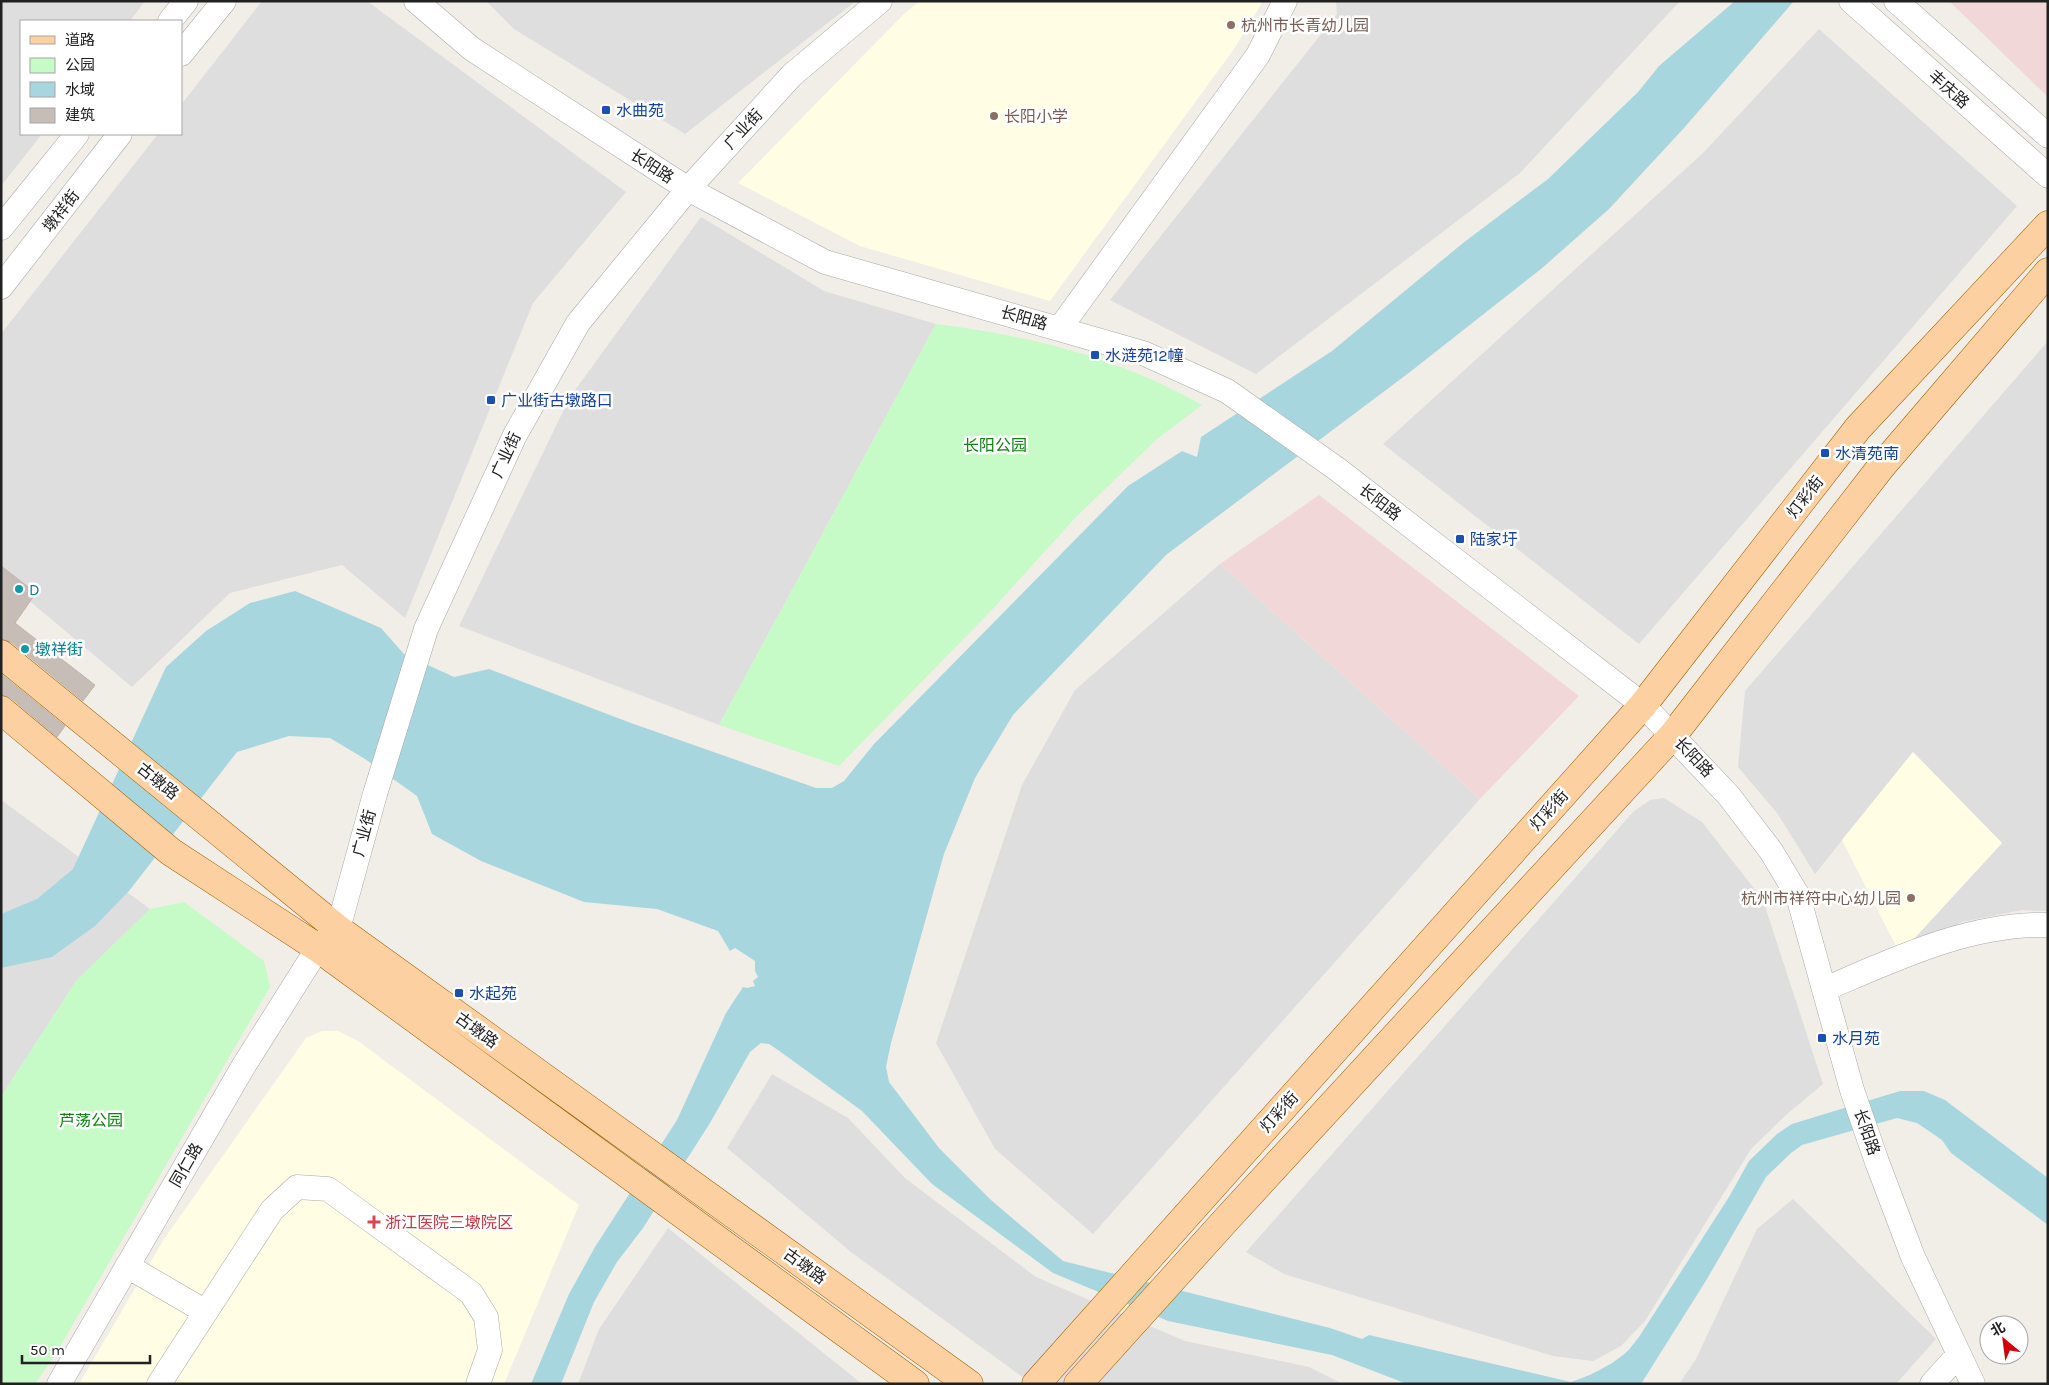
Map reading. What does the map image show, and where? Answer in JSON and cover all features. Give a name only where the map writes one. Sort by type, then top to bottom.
[{"type":"main road","name":"灯彩街","points":[[1036,1384],[1643,705],[1858,428],[2048,225]]},
{"type":"main road","name":"灯彩街","points":[[1078,1384],[1673,735],[1881,467],[2048,272]]},
{"type":"main road","name":"古墩路","points":[[1,654],[338,929],[969,1384]]},
{"type":"main road","name":"古墩路","points":[[1,710],[172,852],[318,948],[915,1384]]},
{"type":"street","points":[[171,20],[186,1]]},
{"type":"street","points":[[182,53],[224,1]]},
{"type":"street","name":"长阳路","points":[[416,1],[472,48],[688,189],[824,262],[1142,353],[1227,391],[1337,469],[1643,705],[1729,796],[1771,851],[1798,896],[1852,1090],[1877,1162],[1913,1257],[1973,1384]]},
{"type":"street","name":"广业街","points":[[338,929],[375,794],[426,630],[515,435],[578,322],[688,189],[792,75],[880,1]]},
{"type":"street","points":[[1060,328],[1258,56],[1285,1]]},
{"type":"street","name":"丰庆路","points":[[1851,1],[2048,176]]},
{"type":"street","name":"丰庆路","points":[[1896,1],[2048,136]]},
{"type":"street","points":[[1,228],[76,135]]},
{"type":"street","name":"墩祥街","points":[[1,287],[119,135]]},
{"type":"street","points":[[1825,989],[1975,932],[2023,924],[2048,925]]},
{"type":"street","points":[[318,948],[338,929]]},
{"type":"street","name":"同仁路","points":[[59,1384],[244,1067],[318,948]]},
{"type":"street","points":[[159,1384],[272,1210],[297,1186],[328,1190],[471,1293],[486,1317],[490,1350],[478,1384]]},
{"type":"street","points":[[127,1266],[206,1312]]},
{"type":"street","points":[[1932,1384],[1959,1354]]},
{"type":"shaded area","points":[[1,1],[145,1],[131,20],[20,20],[20,135],[41,135],[1,186]]},
{"type":"shaded area","points":[[262,1],[367,1],[626,192],[533,303],[405,618],[342,565],[230,593],[132,687],[1,577],[1,334],[157,135],[182,135],[182,104]]},
{"type":"shaded area","points":[[486,1],[856,1],[685,134],[514,29]]},
{"type":"shaded area","name":"长阳小学","points":[[920,1],[1263,1],[1234,49],[1050,301],[860,246],[738,183],[905,13]]},
{"type":"shaded area","points":[[1336,1],[1680,1],[1520,173],[1256,374],[1110,300],[1337,14]]},
{"type":"shaded area","points":[[1949,1],[2048,1],[2048,97]]},
{"type":"shaded area","points":[[1819,29],[2017,206],[1639,644],[1383,444],[1703,153]]},
{"type":"shaded area","points":[[701,217],[824,291],[936,324],[719,725],[459,626],[570,397]]},
{"type":"shaded area","points":[[2048,341],[2048,911],[2022,910],[1962,922],[1900,954],[2002,843],[1913,752],[1815,874],[1777,813],[1738,767],[1745,691]]},
{"type":"shaded area","points":[[1319,495],[1579,696],[1480,799],[1220,564]]},
{"type":"shaded area","points":[[1220,564],[1480,799],[1093,1234],[995,1149],[936,1043],[1022,785],[1075,690]]},
{"type":"shaded area","name":"杭州市祥符中心幼儿园","points":[[1913,752],[2002,843],[1900,954],[1842,840]]},
{"type":"shaded area","points":[[1664,798],[1702,822],[1763,900],[1823,1084],[1786,1115],[1751,1149],[1645,1321],[1621,1346],[1593,1361],[1553,1356],[1284,1274],[1246,1252],[1633,812],[1650,800]]},
{"type":"shaded area","points":[[1,800],[150,909],[76,981],[1,1097]]},
{"type":"shaded area","name":"浙江医院三墩院区","points":[[322,1031],[338,1031],[358,1041],[579,1205],[504,1384],[79,1384],[164,1239],[306,1038]]},
{"type":"shaded area","points":[[772,1074],[848,1118],[905,1178],[1036,1277],[1185,1341],[1309,1367],[1343,1384],[1032,1384],[851,1252],[727,1148]]},
{"type":"shaded area","points":[[1793,1199],[1936,1339],[1896,1384],[1679,1384],[1696,1359],[1757,1229]]},
{"type":"shaded area","points":[[668,1228],[862,1384],[578,1384],[599,1329]]},
{"type":"green space","name":"长阳公园","points":[[936,324],[1040,342],[1106,361],[1170,388],[1202,405],[1157,439],[1076,517],[990,612],[839,766],[719,725]]},
{"type":"green space","name":"芦荡公园","points":[[184,902],[264,961],[270,987],[55,1355],[35,1384],[1,1384],[1,1097],[76,981],[150,909]]},
{"type":"water","points":[[1735,1],[1794,1],[1684,128],[1609,209],[1541,269],[1410,372],[1166,555],[1013,715],[975,778],[944,854],[891,1043],[886,1067],[889,1082],[939,1148],[991,1200],[1063,1261],[1330,1328],[1362,1339],[1369,1335],[1571,1382],[1605,1367],[1629,1349],[1639,1337],[1729,1197],[1749,1161],[1777,1134],[1792,1124],[1900,1091],[1924,1091],[1945,1100],[2048,1178],[2048,1225],[1951,1153],[1942,1140],[1917,1123],[1897,1118],[1802,1145],[1766,1177],[1707,1279],[1641,1384],[1407,1384],[1332,1355],[1168,1321],[1053,1273],[932,1184],[862,1111],[778,1050],[769,1044],[761,1043],[750,1052],[710,1123],[643,1228],[617,1262],[594,1302],[561,1384],[531,1384],[569,1294],[595,1247],[677,1120],[726,1013],[743,987],[755,986],[753,981],[758,977],[755,971],[755,961],[735,948],[730,951],[718,931],[657,909],[584,902],[481,861],[432,834],[417,796],[365,759],[330,738],[289,736],[237,752],[129,891],[95,926],[52,957],[1,968],[1,914],[37,899],[73,869],[166,667],[206,631],[250,603],[295,591],[381,628],[404,654],[454,677],[489,669],[631,723],[816,788],[832,788],[844,781],[874,744],[1128,486],[1182,451],[1197,457],[1201,437],[1332,351],[1463,243],[1548,179],[1638,92],[1659,66]]},
{"type":"building","points":[[1,566],[36,593],[15,623],[95,685],[83,701],[11,642],[1,639]]},
{"type":"building","points":[[1,674],[65,726],[57,737],[11,698],[1,695]]},
{"type":"place","name":"杭州市长青幼儿园","points":[[1231,25]]},
{"type":"place","name":"水曲苑","points":[[606,110]]},
{"type":"place","name":"长阳小学","points":[[994,116]]},
{"type":"place","name":"水涟苑12幢","points":[[1095,355]]},
{"type":"place","name":"广业街古墩路口","points":[[491,400]]},
{"type":"place","name":"水清苑南","points":[[1825,453]]},
{"type":"place","name":"陆家圩","points":[[1460,539]]},
{"type":"place","name":"D","points":[[19,589]]},
{"type":"place","name":"墩祥街","points":[[25,649]]},
{"type":"place","name":"杭州市祥符中心幼儿园","points":[[1911,898]]},
{"type":"place","name":"水起苑","points":[[459,993]]},
{"type":"place","name":"水月苑","points":[[1822,1038]]},
{"type":"place","name":"浙江医院三墩院区","points":[[374,1222]]}]
